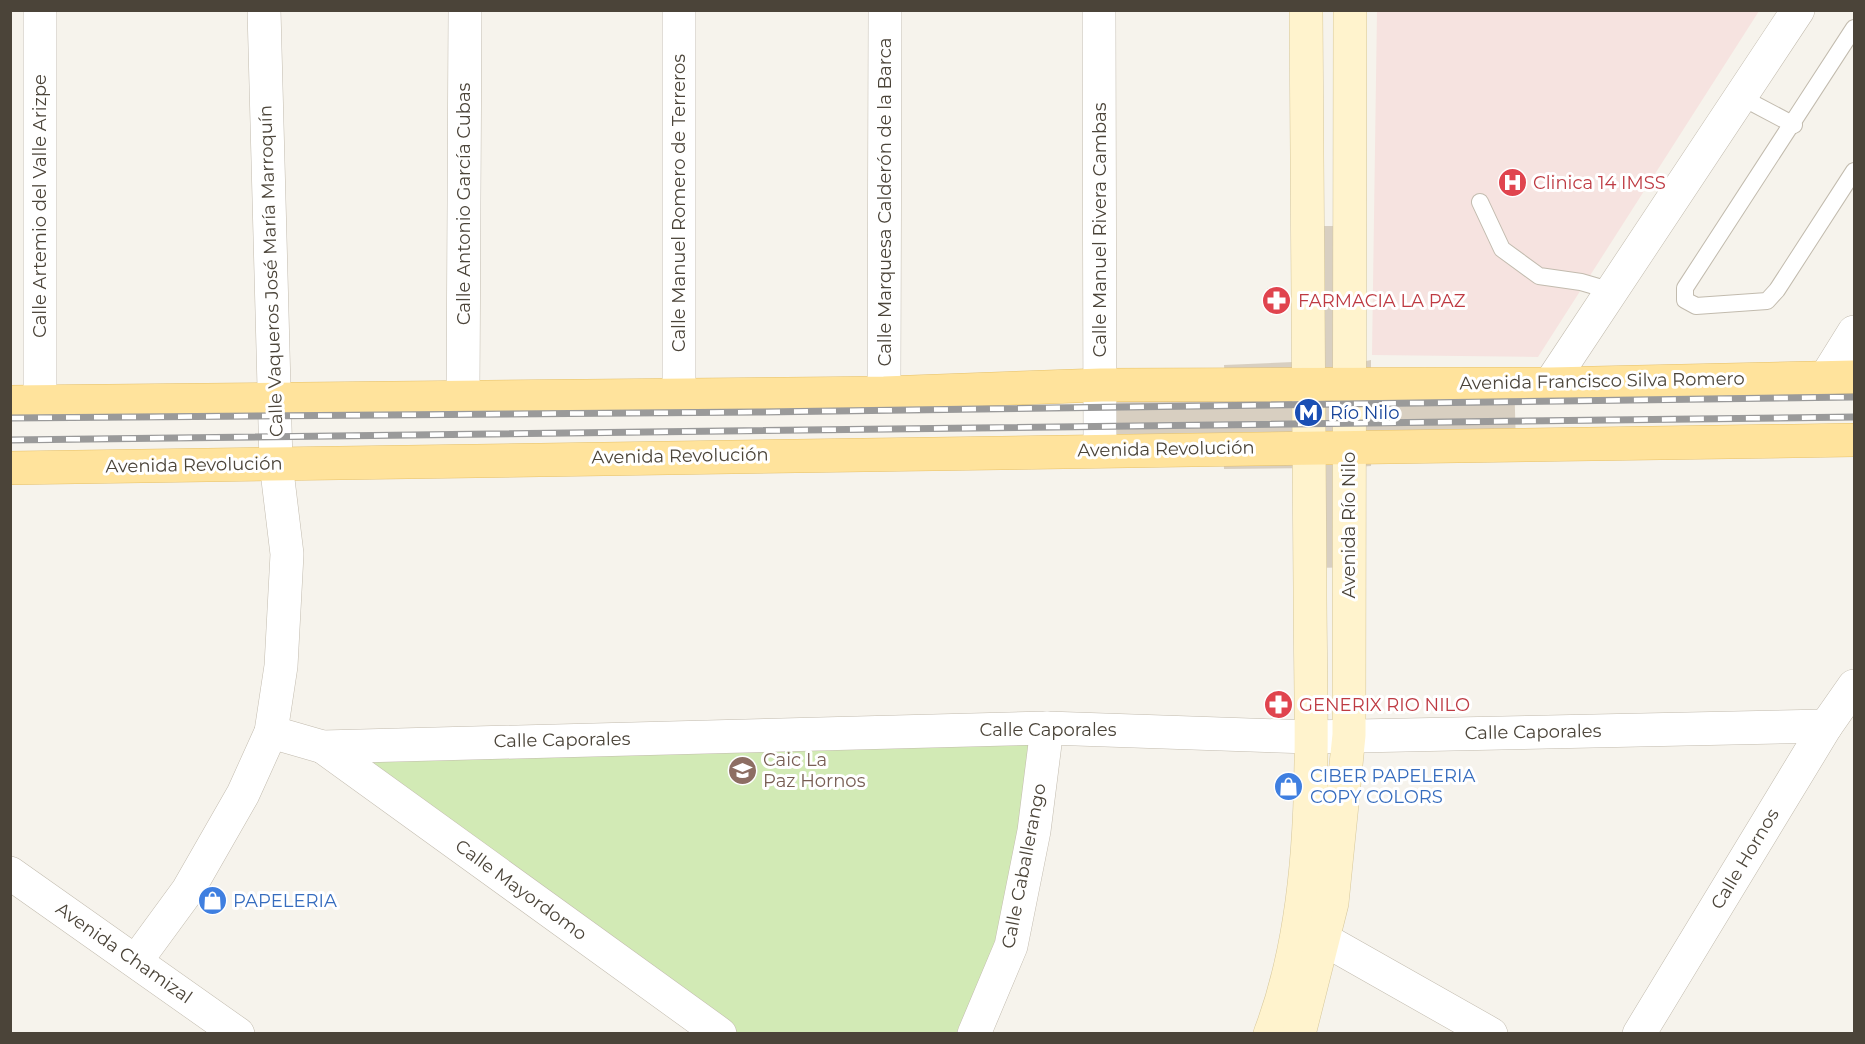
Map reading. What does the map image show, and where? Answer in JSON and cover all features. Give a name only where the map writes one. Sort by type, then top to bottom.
[{"type":"main road","points":[[1270,1034],[1292,966],[1301,920],[1306,871],[1310,737],[1306,10]]},
{"type":"main road","name":"Avenida Río Nilo","points":[[1299,1034],[1325,940],[1332,903],[1349,735],[1350,10]]},
{"type":"main road","name":"Avenida Francisco Silva Romero","points":[[1349,383],[1550,384],[1840,377]]},
{"type":"main road","points":[[25,402],[679,396],[884,393],[1101,385],[1349,383]]},
{"type":"main road","points":[[1350,446],[1854,440]]},
{"type":"main road","name":"Avenida Revolución","points":[[10,468],[1350,446]]},
{"type":"street","name":"Calle Artemio del Valle Arizpe","points":[[25,402],[40,10]]},
{"type":"street","name":"Calle Vaqueros José María Marroquín","points":[[136,961],[188,890],[243,794],[271,732],[281,666],[287,554],[276,463],[264,10]]},
{"type":"street","name":"Calle Antonio García Cubas","points":[[463,397],[465,10]]},
{"type":"street","name":"Calle Manuel Romero de Terreros","points":[[679,396],[680,10]]},
{"type":"street","name":"Calle Marquesa Calderón de la Barca","points":[[884,393],[885,10]]},
{"type":"street","name":"Calle Manuel Rivera Cambas","points":[[1099,10],[1100,450]]},
{"type":"street","points":[[1550,384],[1798,10]]},
{"type":"street","points":[[1840,377],[1854,332]]},
{"type":"street","name":"Calle Hornos","points":[[1639,1034],[1826,726],[1854,686]]},
{"type":"street","name":"Calle Caporales","points":[[271,732],[323,747],[1047,728],[1310,737],[1826,726]]},
{"type":"street","name":"Calle Caballerango","points":[[974,1034],[1011,946],[1034,831],[1047,728]]},
{"type":"street","name":"Calle Mayordomo","points":[[323,747],[720,1034]]},
{"type":"street","name":"Avenida Chamizal","points":[[10,873],[238,1034]]},
{"type":"street","points":[[1325,940],[1491,1034]]},
{"type":"lane","points":[[1854,28],[1794,125],[1686,288],[1685,300],[1696,306],[1767,302],[1854,171]]},
{"type":"lane","points":[[1741,97],[1794,125]]},
{"type":"lane","points":[[1480,202],[1502,249],[1539,276],[1581,282],[1612,291]]},
{"type":"shaded area","name":"Clinica 14 IMSS","points":[[1377,11],[1759,11],[1538,357],[1372,355]]},
{"type":"green space","points":[[1038,740],[1030,832],[969,1034],[731,1033],[323,747]]},
{"type":"building","name":"Río Nilo","points":[[1321,226],[1365,226],[1366,361],[1371,360],[1371,378],[1514,375],[1516,447],[1372,448],[1371,466],[1356,467],[1359,567],[1316,568],[1315,468],[1224,469],[1223,445],[1102,448],[1104,380],[1225,380],[1224,365],[1317,361]]},
{"type":"railway","points":[[10,418],[758,412],[1854,397]]},
{"type":"railway","points":[[10,440],[1854,417]]},
{"type":"place","name":"Clinica 14 IMSS","points":[[1512,183]]},
{"type":"place","name":"FARMACIA LA PAZ","points":[[1277,301]]},
{"type":"place","name":"Río Nilo","points":[[1309,413]]},
{"type":"place","name":"GENERIX RIO NILO","points":[[1278,705]]},
{"type":"place","name":"Caic La Paz Hornos","points":[[742,770]]},
{"type":"place","name":"CIBER PAPELERIA COPY COLORS","points":[[1289,786]]},
{"type":"place","name":"PAPELERIA","points":[[212,901]]}]
